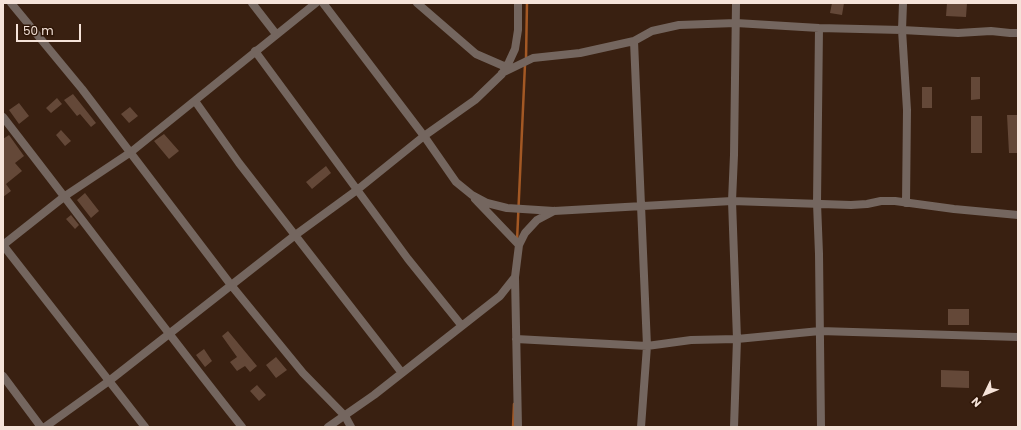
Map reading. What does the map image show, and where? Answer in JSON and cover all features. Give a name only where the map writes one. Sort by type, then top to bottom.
[{"type":"street","points":[[11,3],[82,89],[231,285],[303,373],[345,416],[351,427]]},
{"type":"street","points":[[252,3],[276,34]]},
{"type":"street","points":[[145,427],[3,245],[65,196],[131,152],[316,3]]},
{"type":"street","points":[[323,3],[424,136],[456,182],[472,195],[519,245]]},
{"type":"street","points":[[417,3],[476,54],[504,70]]},
{"type":"street","points":[[45,427],[109,381],[294,236],[357,190],[424,136],[475,100],[504,70],[515,48],[518,30],[518,3]]},
{"type":"street","points":[[734,427],[737,339],[732,201],[736,3]]},
{"type":"street","points":[[903,3],[902,30],[907,110],[906,203]]},
{"type":"street","points":[[504,70],[533,58],[580,54],[634,41],[652,31],[678,25],[736,23],[818,28],[958,33],[991,31],[1010,34],[1018,33]]},
{"type":"street","points":[[818,28],[817,203],[821,427]]},
{"type":"street","points":[[634,41],[647,346],[641,427]]},
{"type":"street","points":[[255,51],[408,259],[462,326]]},
{"type":"street","points":[[194,101],[239,164],[294,236],[402,373]]},
{"type":"street","points":[[3,117],[65,196],[168,334],[242,427]]},
{"type":"street","points":[[472,195],[487,203],[507,208],[554,211],[732,201],[851,205],[880,201],[1018,215]]},
{"type":"street","points":[[518,427],[515,277],[519,245],[525,233],[537,220],[554,211]]},
{"type":"street","points":[[328,427],[374,395],[500,296],[515,277]]},
{"type":"street","points":[[516,339],[647,346],[691,340],[737,339],[820,331],[1018,337]]},
{"type":"street","points":[[3,376],[41,427]]},
{"type":"building","points":[[832,3],[844,3],[842,15],[830,13]]},
{"type":"building","points":[[947,3],[967,3],[966,17],[946,16]]},
{"type":"building","points":[[971,77],[980,77],[980,99],[971,100]]},
{"type":"building","points":[[922,87],[932,87],[932,108],[922,108]]},
{"type":"building","points":[[73,94],[96,123],[91,127],[80,114],[77,116],[64,100]]},
{"type":"building","points":[[57,98],[62,104],[51,113],[46,108]]},
{"type":"building","points":[[19,103],[29,116],[19,124],[9,110]]},
{"type":"building","points":[[130,107],[138,116],[129,123],[121,114]]},
{"type":"building","points":[[1007,115],[1018,115],[1018,153],[1009,153]]},
{"type":"building","points":[[971,116],[982,116],[982,153],[971,153]]},
{"type":"building","points":[[61,130],[71,141],[65,146],[56,135]]},
{"type":"building","points":[[164,134],[179,151],[169,159],[154,141]]},
{"type":"building","points":[[9,135],[24,156],[15,163],[22,171],[6,184],[11,191],[3,197],[3,139]]},
{"type":"building","points":[[326,166],[331,173],[312,189],[306,182]]},
{"type":"building","points":[[85,193],[99,211],[91,218],[77,200]]},
{"type":"building","points":[[71,215],[79,225],[75,229],[66,219]]},
{"type":"building","points":[[948,309],[969,309],[969,325],[948,325]]},
{"type":"building","points":[[228,331],[257,366],[250,372],[245,366],[237,371],[230,362],[237,357],[222,336]]},
{"type":"building","points":[[204,349],[212,361],[205,367],[196,355]]},
{"type":"building","points":[[276,357],[287,370],[276,378],[266,365]]},
{"type":"building","points":[[941,370],[969,371],[969,388],[941,387]]},
{"type":"building","points":[[257,385],[266,395],[259,401],[250,391]]},
{"type":"waterway","points":[[526,59],[527,3]]},
{"type":"waterway","points":[[517,241],[525,64]]},
{"type":"waterway","points":[[513,427],[514,404]]}]
